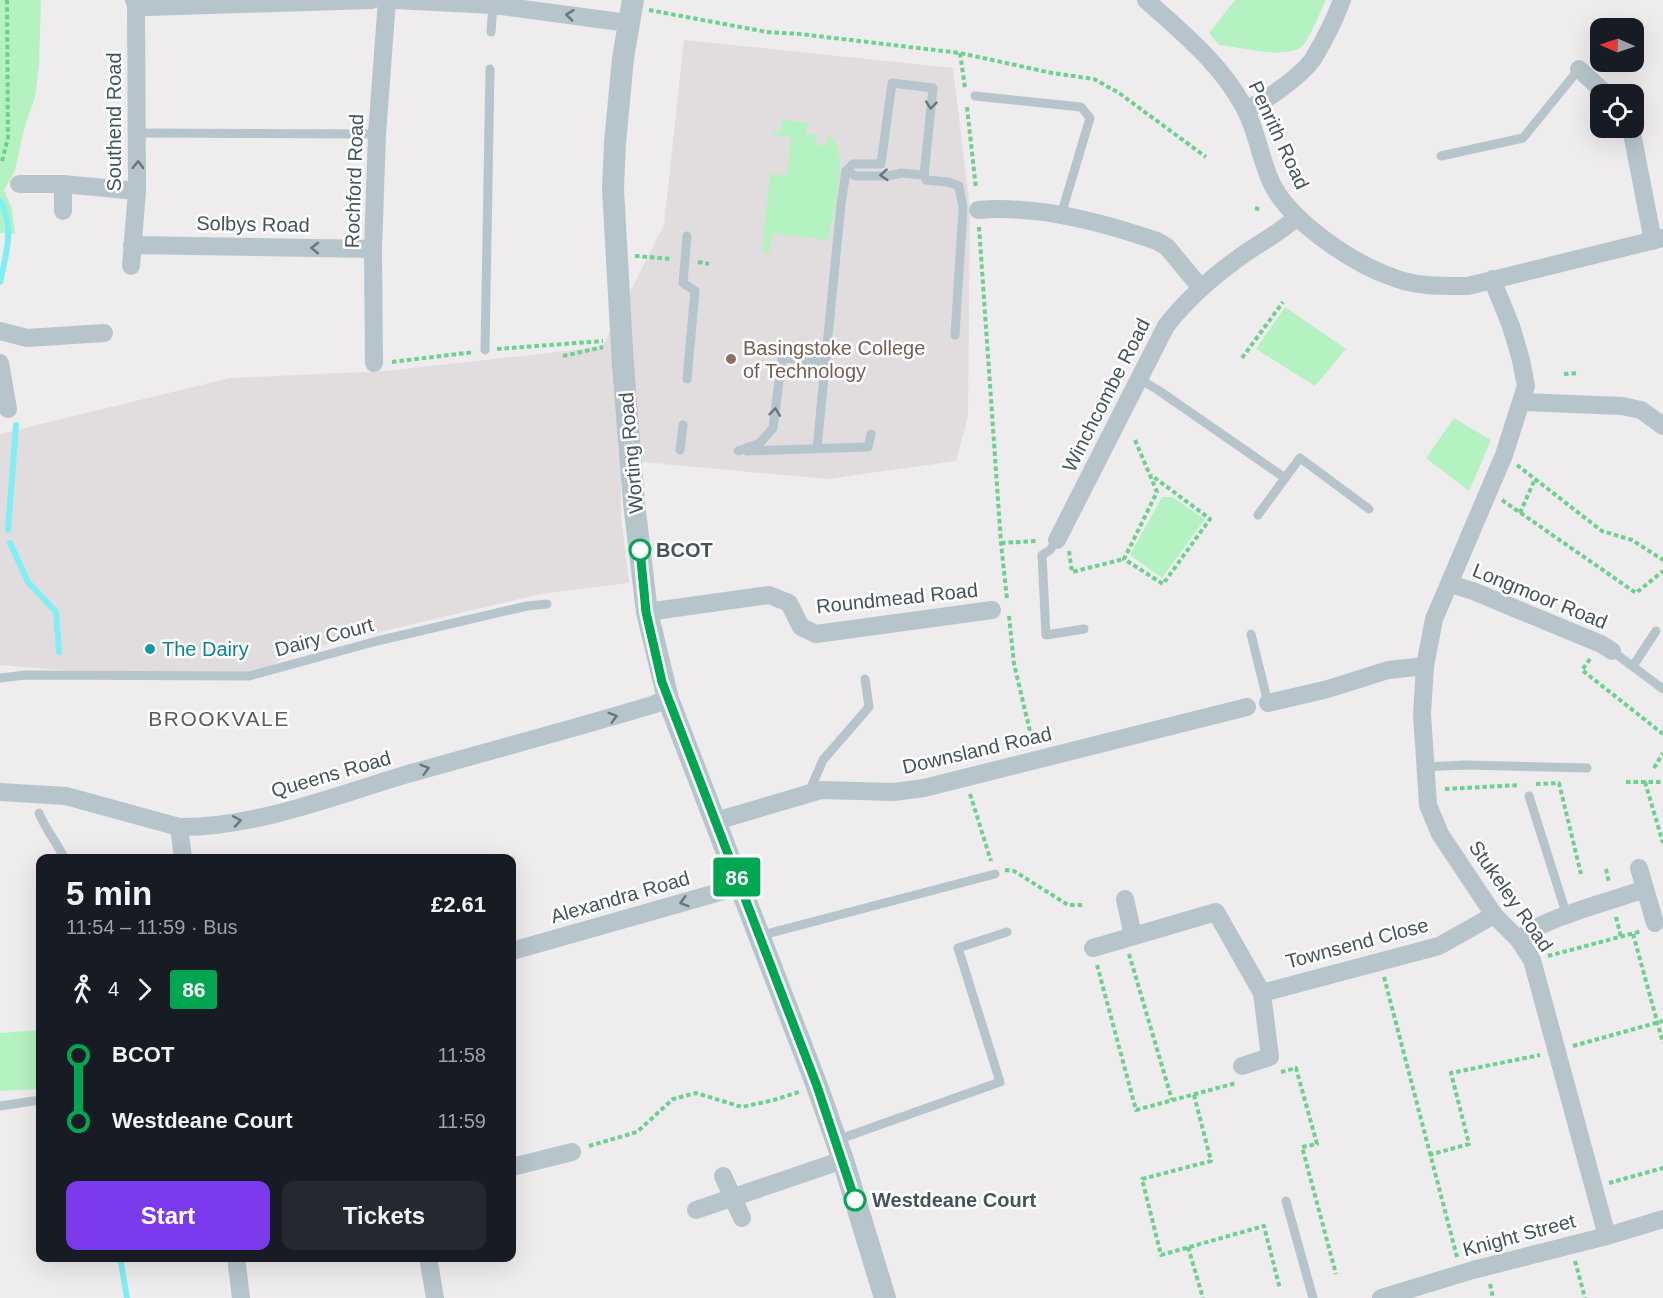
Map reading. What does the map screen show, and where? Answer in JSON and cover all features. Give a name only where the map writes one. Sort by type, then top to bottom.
[{"type":"street","points":[[135,2],[147,7],[372,0]]},
{"type":"street","name":"Rochford Road","points":[[374,363],[373,249],[377,134],[387,0]]},
{"type":"street","points":[[396,0],[635,10]]},
{"type":"street","name":"Penrith Road","points":[[1146,0],[1188,38],[1229,83],[1246,109],[1272,183],[1280,198],[1297,217],[1358,261],[1393,278],[1439,286],[1468,286],[1658,240]]},
{"type":"street","points":[[1246,109],[1280,88],[1312,60],[1342,0]]},
{"type":"street","name":"Southend Road","points":[[131,266],[137,191],[138,133],[135,2]]},
{"type":"street","name":"Worting Road","points":[[635,10],[615,143],[614,189],[623,366],[634,503],[646,612],[668,699],[817,1086],[885,1298]]},
{"type":"street","points":[[1579,69],[1595,84]]},
{"type":"street","points":[[1633,138],[1658,240]]},
{"type":"street","points":[[19,184],[63,184],[137,191]]},
{"type":"street","points":[[63,184],[63,211]]},
{"type":"street","points":[[978,210],[1061,215],[1157,241],[1175,255],[1201,288]]},
{"type":"street","name":"Winchcombe Road","points":[[1060,543],[1138,378],[1166,326],[1184,302],[1221,270],[1281,231],[1297,217]]},
{"type":"street","name":"Solbys Road","points":[[132,245],[373,249]]},
{"type":"street","name":"Stukeley Road","points":[[1492,279],[1511,326],[1526,386],[1504,455],[1434,619],[1425,666],[1422,714],[1428,805],[1430,815],[1440,834],[1494,915],[1518,940],[1532,960],[1607,1236]]},
{"type":"street","points":[[0,331],[27,338],[104,333]]},
{"type":"street","points":[[0,363],[8,408]]},
{"type":"street","points":[[1522,402],[1622,406],[1641,410],[1663,426]]},
{"type":"street","name":"Longmoor Road","points":[[1450,584],[1473,591],[1607,647]]},
{"type":"street","name":"Roundmead Road","points":[[646,612],[769,595],[789,603],[801,627],[816,634],[992,610]]},
{"type":"street","points":[[1268,703],[1328,690],[1388,670],[1425,666]]},
{"type":"street","name":"Queens Road","points":[[0,792],[66,796],[179,827],[197,827],[276,814],[641,709],[668,699]]},
{"type":"street","name":"Downsland Road","points":[[716,821],[821,790],[894,792],[924,788],[1247,707]]},
{"type":"street","points":[[179,827],[182,854]]},
{"type":"street","points":[[1639,868],[1655,923]]},
{"type":"street","name":"Alexandra Road","points":[[516,950],[741,886]]},
{"type":"street","points":[[1518,940],[1524,934],[1567,916],[1645,889]]},
{"type":"street","points":[[1125,899],[1129,937]]},
{"type":"street","points":[[1094,953],[1129,937],[1216,912],[1262,993],[1270,1057],[1241,1074]]},
{"type":"street","name":"Townsend Close","points":[[1262,993],[1439,946],[1494,915]]},
{"type":"street","points":[[696,1210],[733,1197],[839,1150]]},
{"type":"street","points":[[516,1166],[572,1152]]},
{"type":"street","points":[[723,1176],[742,1218]]},
{"type":"street","name":"Knight Street","points":[[1385,1298],[1473,1270],[1607,1236],[1663,1219]]},
{"type":"street","points":[[237,1262],[241,1298]]},
{"type":"street","points":[[429,1262],[435,1298]]},
{"type":"lane","points":[[491,32],[493,5]]},
{"type":"lane","points":[[485,350],[490,69]]},
{"type":"lane","points":[[1441,156],[1523,138],[1579,69]]},
{"type":"lane","points":[[817,448],[846,171],[853,164],[881,164],[892,83],[933,88],[924,175],[926,180],[948,182],[959,186],[963,208],[955,335]]},
{"type":"lane","points":[[970,95],[1081,107],[1090,118],[1061,215]]},
{"type":"lane","points":[[138,133],[377,134]]},
{"type":"lane","points":[[846,171],[856,176],[888,176],[902,173],[924,175]]},
{"type":"lane","points":[[687,236],[683,283],[695,291],[687,379]]},
{"type":"lane","points":[[826,362],[782,358],[773,428],[760,443],[738,451],[868,447],[871,434]]},
{"type":"lane","points":[[1138,378],[1285,478]]},
{"type":"lane","points":[[680,450],[682,425]]},
{"type":"lane","points":[[1258,514],[1300,458],[1369,509]]},
{"type":"lane","points":[[1060,543],[1042,555],[1046,635],[1084,629]]},
{"type":"lane","name":"Dairy Court","points":[[0,678],[25,675],[249,676],[377,641],[527,606],[547,604]]},
{"type":"lane","points":[[1633,666],[1656,631]]},
{"type":"lane","points":[[1251,634],[1268,703]]},
{"type":"lane","points":[[1607,647],[1663,689]]},
{"type":"lane","points":[[808,794],[823,760],[869,707],[865,680]]},
{"type":"lane","points":[[1424,767],[1465,765],[1587,768]]},
{"type":"lane","points":[[1529,796],[1567,916]]},
{"type":"lane","points":[[39,813],[62,854]]},
{"type":"lane","points":[[759,936],[995,874]]},
{"type":"lane","points":[[839,1150],[1000,1082],[958,948],[1007,932]]},
{"type":"lane","points":[[0,1106],[36,1101]]},
{"type":"lane","points":[[1286,1201],[1313,1298]]},
{"type":"path","points":[[2,161],[8,138],[7,0]]},
{"type":"path","points":[[635,10],[767,32],[960,53],[1052,73],[1094,79],[1119,93],[1206,157]]},
{"type":"path","points":[[960,53],[970,95]]},
{"type":"path","points":[[966,106],[978,210],[1001,543],[1014,664],[1035,751]]},
{"type":"path","points":[[634,256],[671,258]]},
{"type":"path","points":[[1242,358],[1283,302]]},
{"type":"path","points":[[374,363],[485,350],[609,340]]},
{"type":"path","points":[[563,356],[610,347]]},
{"type":"path","points":[[1564,374],[1578,373]]},
{"type":"path","points":[[1124,559],[1157,492],[1135,440]]},
{"type":"path","points":[[1504,455],[1602,531],[1632,540],[1663,561]]},
{"type":"path","points":[[1001,543],[1060,543],[1069,550],[1072,572],[1124,559],[1164,584],[1210,519],[1151,475]]},
{"type":"path","points":[[1520,513],[1535,479]]},
{"type":"path","points":[[1489,492],[1636,593],[1663,571]]},
{"type":"path","points":[[1607,647],[1582,670],[1663,735]]},
{"type":"path","points":[[1654,768],[1663,753]]},
{"type":"path","points":[[1626,782],[1663,782]]},
{"type":"path","points":[[1645,782],[1663,843]]},
{"type":"path","points":[[969,790],[995,874],[1000,869],[1014,871],[1068,905],[1082,905]]},
{"type":"path","points":[[1532,960],[1634,934],[1663,1043]]},
{"type":"path","points":[[1129,937],[1172,1100]]},
{"type":"path","points":[[1094,953],[1136,1110],[1194,1095],[1241,1074]]},
{"type":"path","points":[[1380,962],[1459,1264]]},
{"type":"path","points":[[1566,1048],[1663,1022]]},
{"type":"path","points":[[1429,1155],[1469,1144],[1451,1073],[1547,1053]]},
{"type":"path","points":[[1274,1074],[1296,1068],[1317,1144],[1302,1147],[1336,1274]]},
{"type":"path","points":[[572,1152],[637,1132],[674,1099],[696,1093],[742,1107],[774,1100],[817,1086]]},
{"type":"path","points":[[1194,1095],[1210,1161],[1142,1179],[1161,1255],[1264,1226],[1280,1289]]},
{"type":"path","points":[[1594,1186],[1663,1168]]},
{"type":"path","points":[[1188,1247],[1203,1298]]},
{"type":"path","points":[[1574,1254],[1585,1298]]},
{"type":"path","points":[[1488,1278],[1493,1298]]},
{"type":"shaded area","name":"Basingstoke College of Technology","points":[[684,40],[953,68],[970,209],[968,416],[956,461],[827,479],[621,460],[621,516],[629,583],[541,594],[294,652],[258,674],[147,677],[0,665],[0,434],[230,378],[385,371],[602,347],[664,225]]},
{"type":"green space","points":[[0,0],[41,0],[39,65],[35,97],[24,129],[15,171],[4,190],[12,209],[15,234],[0,233]]},
{"type":"green space","points":[[1235,0],[1326,0],[1305,43],[1295,50],[1275,52],[1219,45],[1209,33]]},
{"type":"green space","points":[[783,119],[811,124],[805,129],[808,135],[818,133],[815,140],[817,145],[826,146],[828,135],[835,142],[840,161],[836,202],[827,240],[772,233],[770,252],[762,252],[770,174],[787,175],[791,137],[772,135],[772,131],[781,131]]},
{"type":"green space","points":[[1285,307],[1346,349],[1315,386],[1256,349]]},
{"type":"green space","points":[[1454,418],[1491,440],[1469,491],[1426,458]]},
{"type":"green space","points":[[1162,497],[1172,497],[1205,519],[1162,578],[1130,555]]},
{"type":"green space","points":[[36,1030],[36,1089],[0,1091],[0,1033]]},
{"type":"waterway","points":[[0,201],[5,210],[8,230],[7,251],[0,282]]},
{"type":"waterway","points":[[8,530],[16,425]]},
{"type":"waterway","points":[[10,543],[28,582],[56,612],[59,652]]},
{"type":"waterway","points":[[121,1262],[127,1298]]},
{"type":"bus line","name":"86","points":[[640,550],[646,612],[662,682],[817,1086],[855,1200]]},
{"type":"place","name":"Basingstoke College of Technology","points":[[731,359]]},
{"type":"place","name":"BCOT","points":[[640,550]]},
{"type":"place","name":"The Dairy","points":[[150,649]]},
{"type":"place","name":"Westdeane Court","points":[[855,1200]]},
{"type":"district","name":"BROOKVALE","points":[[219,718]]}]
